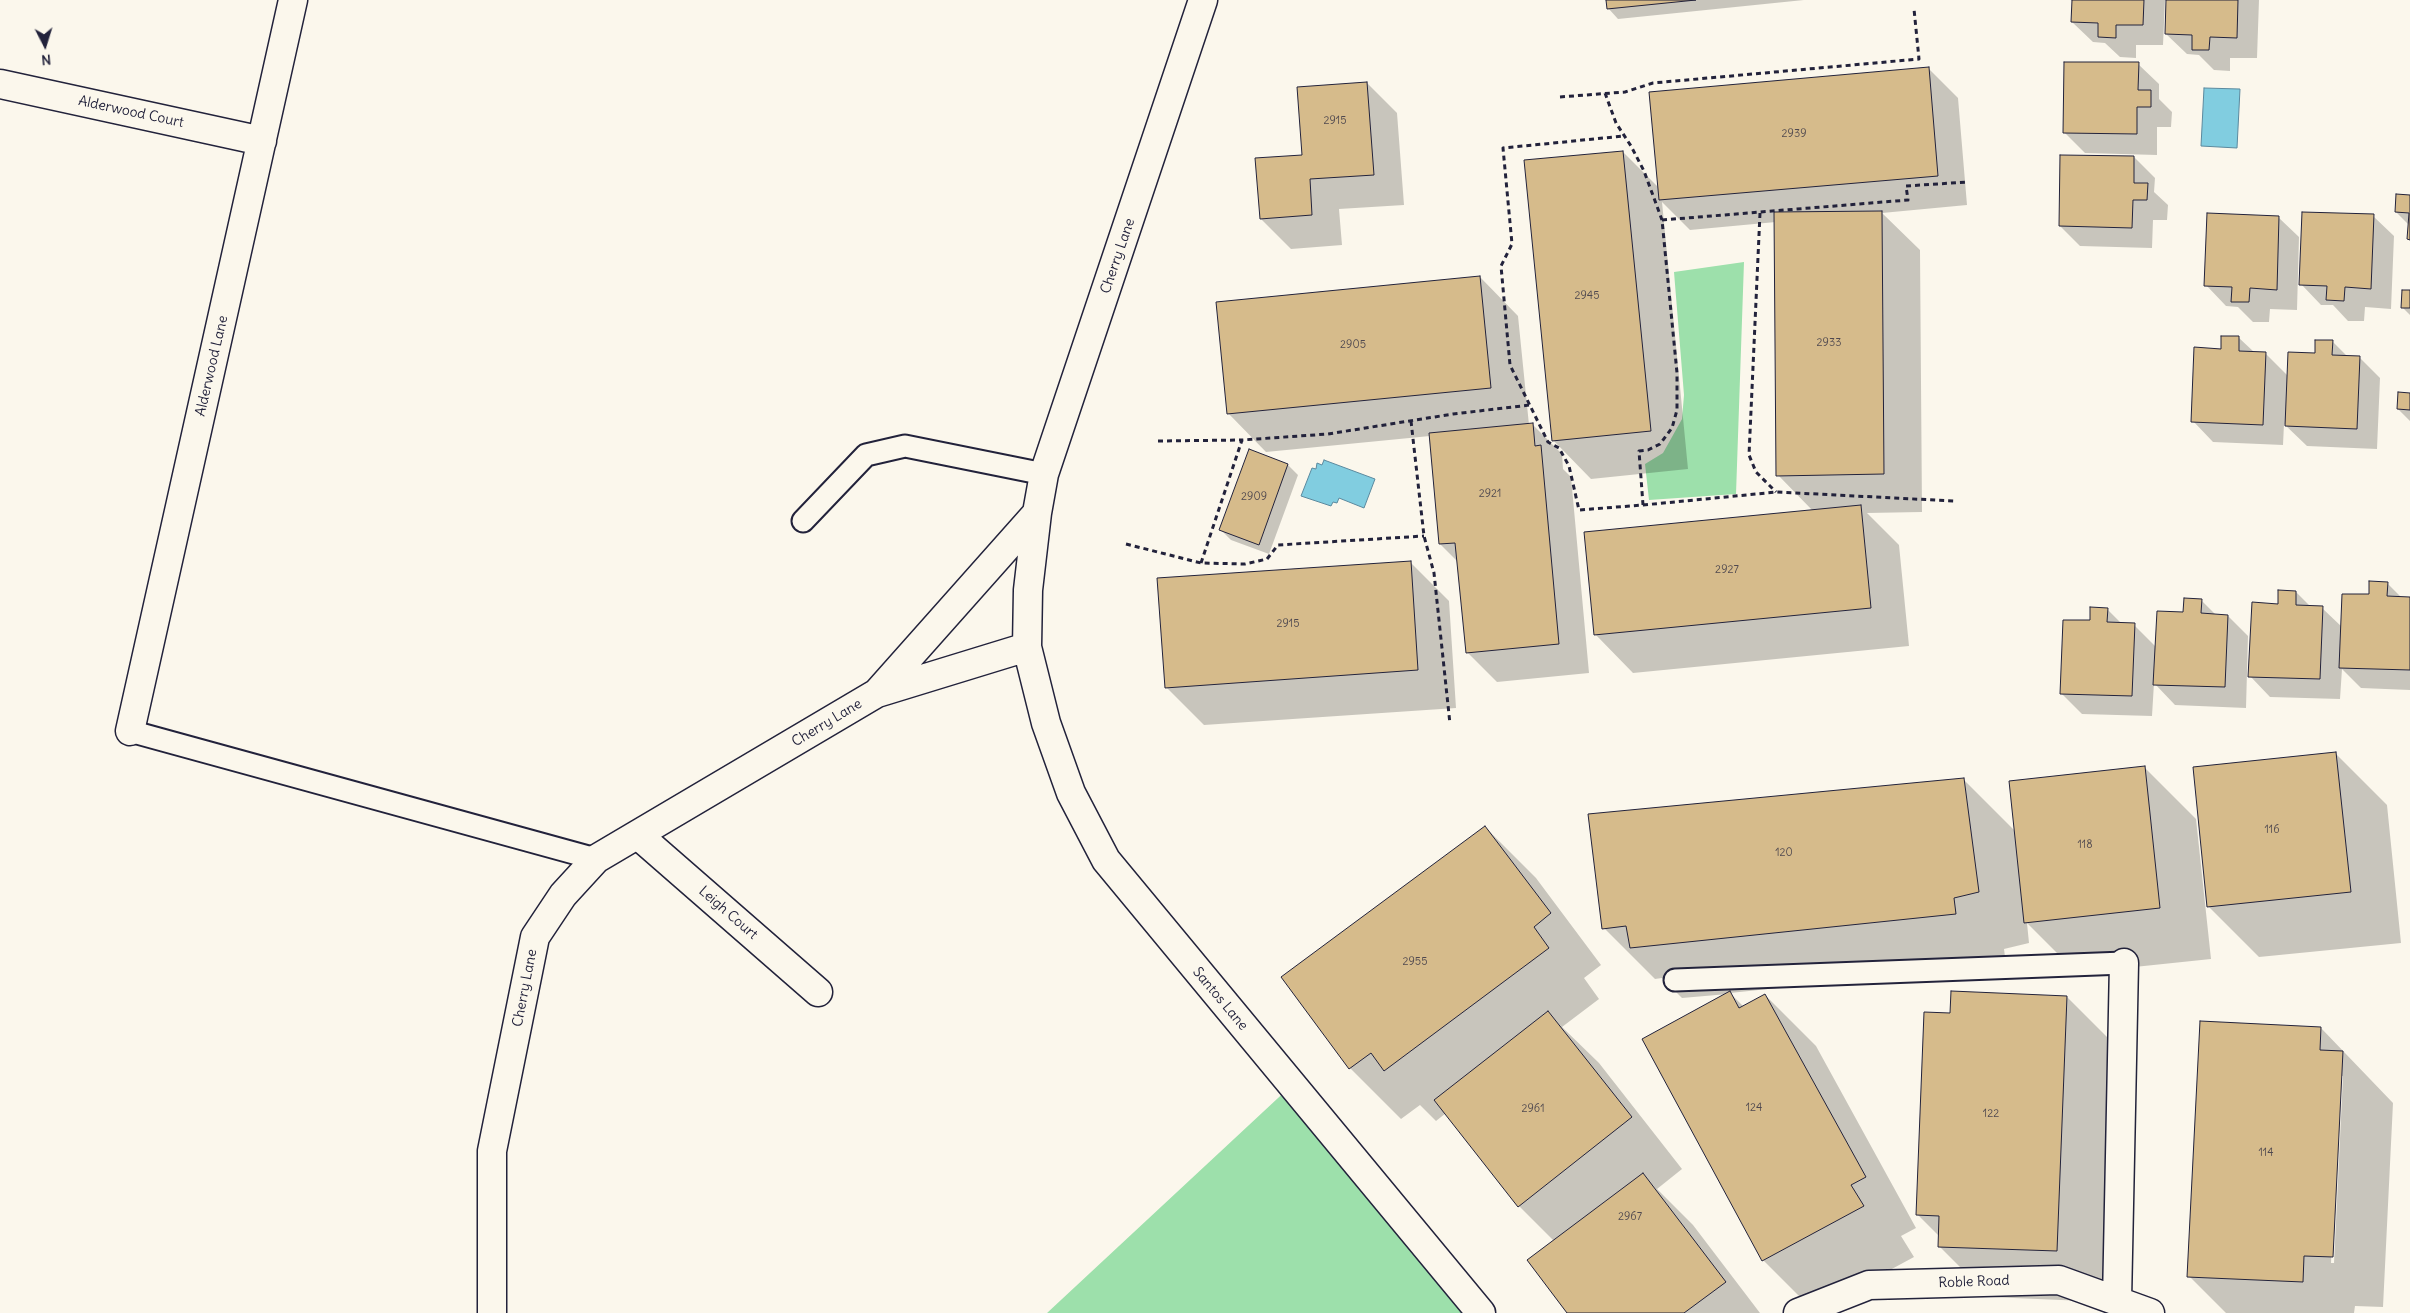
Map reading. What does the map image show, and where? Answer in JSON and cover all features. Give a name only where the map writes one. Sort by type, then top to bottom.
[{"type":"street","name":"Alderwood Lane","points":[[130,731],[293,0]]},
{"type":"street","name":"Cherry Lane","points":[[492,1313],[492,1151],[535,937],[562,895],[596,859],[877,693],[1027,647],[1028,590],[1036,513],[1044,474],[1183,64],[1202,0]]},
{"type":"street","name":"Alderwood Court","points":[[0,84],[262,141]]},
{"type":"street","name":"Cherry Lane","points":[[877,693],[1036,513]]},
{"type":"street","name":"Santos Lane","points":[[1027,647],[1046,723],[1071,793],[1106,860],[1481,1313]]},
{"type":"street","name":"Leigh Court","points":[[638,835],[818,992]]},
{"type":"street","points":[[2117,1301],[2124,963]]},
{"type":"street","name":"Roble Road","points":[[1798,1313],[1869,1285],[2059,1280],[2150,1313]]},
{"type":"lane","points":[[803,521],[866,455],[905,446],[1044,474]]},
{"type":"lane","points":[[130,731],[596,859]]},
{"type":"lane","points":[[1675,980],[2124,963]]},
{"type":"path","points":[[1560,97],[1625,92],[1652,83],[1919,59],[1914,10]]},
{"type":"path","points":[[1604,93],[1616,122],[1644,171],[1662,220],[1677,373],[1677,410],[1672,428],[1660,444],[1648,450],[1639,451],[1643,505]]},
{"type":"path","points":[[1624,136],[1503,148],[1512,244],[1501,266],[1510,365],[1548,442],[1559,448],[1569,466],[1579,510],[1777,492],[1954,500]]},
{"type":"path","points":[[1662,220],[1908,200],[1906,186],[1968,182]]},
{"type":"path","points":[[1760,213],[1750,455],[1756,472],[1777,492]]},
{"type":"path","points":[[1158,441],[1242,440],[1328,434],[1530,405]]},
{"type":"path","points":[[1411,421],[1424,536],[1434,573],[1450,724]]},
{"type":"path","points":[[1201,563],[1242,440]]},
{"type":"path","points":[[1126,544],[1201,563],[1245,564],[1266,558],[1278,544],[1424,536]]},
{"type":"green space","points":[[1744,262],[1736,494],[1649,500],[1645,464],[1663,453],[1682,419],[1684,395],[1674,272]]},
{"type":"green space","points":[[1292,1085],[1481,1313],[1047,1313]]},
{"type":"water","points":[[2204,88],[2240,89],[2237,148],[2201,146]]},
{"type":"water","points":[[1324,460],[1375,479],[1364,508],[1339,498],[1337,503],[1333,502],[1331,506],[1301,496],[1312,468],[1316,469],[1317,463],[1322,465]]},
{"type":"building","points":[[1606,0],[1696,0],[1607,9]]},
{"type":"building","points":[[2072,0],[2144,0],[2143,25],[2116,25],[2116,38],[2098,37],[2098,23],[2071,22]]},
{"type":"building","points":[[2166,0],[2238,0],[2237,38],[2210,37],[2209,50],[2192,50],[2192,35],[2165,34]]},
{"type":"building","points":[[2064,62],[2139,62],[2138,90],[2151,90],[2151,107],[2137,107],[2137,134],[2063,133]]},
{"type":"building","points":[[1929,67],[1938,176],[1659,200],[1649,92]]},
{"type":"building","points":[[1367,82],[1374,175],[1310,179],[1312,215],[1260,219],[1255,158],[1302,155],[1297,87]]},
{"type":"building","points":[[1623,151],[1651,431],[1552,441],[1524,160]]},
{"type":"building","points":[[2060,155],[2134,156],[2134,183],[2148,183],[2147,200],[2133,200],[2132,228],[2059,226]]},
{"type":"building","points":[[2396,194],[2410,195],[2410,240],[2407,239],[2409,213],[2395,212]]},
{"type":"building","points":[[1882,211],[1884,474],[1776,476],[1774,212]]},
{"type":"building","points":[[2302,212],[2374,214],[2371,289],[2345,287],[2344,301],[2326,300],[2327,286],[2299,285]]},
{"type":"building","points":[[2207,213],[2279,216],[2277,290],[2250,288],[2249,302],[2231,302],[2232,287],[2204,286]]},
{"type":"building","points":[[1480,276],[1491,388],[1227,414],[1216,302]]},
{"type":"building","points":[[2402,290],[2410,290],[2410,308],[2401,308]]},
{"type":"building","points":[[2221,336],[2239,336],[2239,351],[2266,352],[2263,425],[2191,422],[2194,347],[2221,349]]},
{"type":"building","points":[[2315,340],[2333,340],[2332,355],[2360,356],[2357,429],[2285,426],[2288,352],[2315,353]]},
{"type":"building","points":[[2398,392],[2410,393],[2410,410],[2397,409]]},
{"type":"building","points":[[1533,423],[1535,446],[1541,445],[1559,644],[1466,653],[1455,543],[1439,544],[1429,433]]},
{"type":"building","points":[[1249,449],[1288,464],[1259,545],[1219,530]]},
{"type":"building","points":[[1861,505],[1871,608],[1594,635],[1584,532]]},
{"type":"building","points":[[1411,561],[1418,670],[1165,688],[1157,578]]},
{"type":"building","points":[[2369,581],[2388,582],[2387,596],[2410,597],[2410,670],[2339,668],[2342,594],[2369,594]]},
{"type":"building","points":[[2278,590],[2296,591],[2296,605],[2323,606],[2320,679],[2248,677],[2252,602],[2278,604]]},
{"type":"building","points":[[2184,598],[2202,599],[2201,613],[2228,615],[2225,687],[2153,685],[2157,611],[2183,612]]},
{"type":"building","points":[[2090,607],[2108,608],[2107,622],[2135,623],[2132,696],[2060,694],[2063,620],[2090,620]]},
{"type":"building","points":[[2336,752],[2351,892],[2207,907],[2193,767]]},
{"type":"building","points":[[2145,766],[2160,908],[2024,923],[2009,781]]},
{"type":"building","points":[[1964,778],[1979,892],[1954,898],[1956,914],[1630,948],[1626,926],[1602,929],[1588,814]]},
{"type":"building","points":[[1485,826],[1551,913],[1534,927],[1549,948],[1384,1071],[1371,1053],[1349,1069],[1281,977]]},
{"type":"building","points":[[1730,991],[1739,1008],[1765,994],[1866,1177],[1851,1185],[1864,1206],[1762,1261],[1642,1039]]},
{"type":"building","points":[[1951,991],[2067,996],[2057,1251],[1938,1247],[1939,1216],[1916,1215],[1924,1012],[1950,1013]]},
{"type":"building","points":[[1548,1011],[1632,1117],[1518,1207],[1434,1100]]},
{"type":"building","points":[[2200,1021],[2321,1027],[2320,1050],[2343,1051],[2333,1257],[2304,1256],[2303,1282],[2187,1277]]},
{"type":"building","points":[[1643,1173],[1726,1282],[1684,1313],[1567,1313],[1527,1260]]}]
